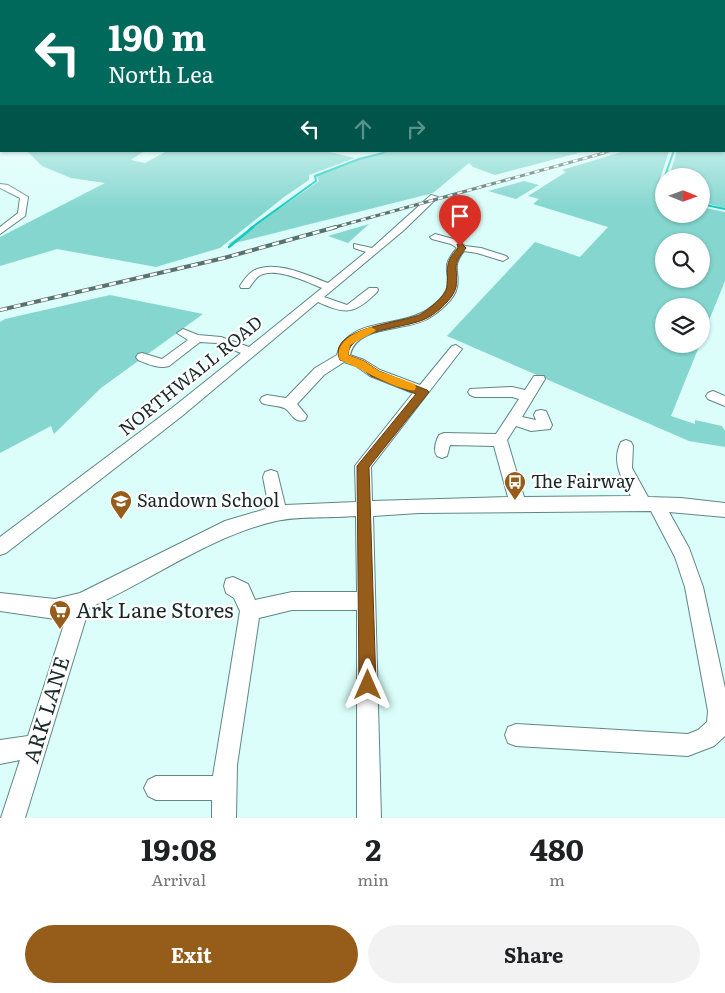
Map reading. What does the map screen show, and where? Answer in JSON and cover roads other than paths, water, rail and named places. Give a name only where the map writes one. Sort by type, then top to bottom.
[{"type":"street","points":[[0,186],[5,186],[24,197],[22,214],[0,231]]},
{"type":"street","name":"NORTHWALL ROAD","points":[[0,547],[177,412],[373,251],[405,229],[434,196]]},
{"type":"street","points":[[439,239],[454,242],[462,248],[499,255]]},
{"type":"street","points":[[357,246],[373,251]]},
{"type":"street","points":[[343,357],[343,349],[346,343],[358,335],[370,330],[412,321],[425,316],[448,295],[457,284],[451,265],[453,258],[462,248]]},
{"type":"street","points":[[245,286],[254,274],[266,270],[305,278],[330,288]]},
{"type":"street","points":[[317,298],[347,310],[354,308],[372,296]]},
{"type":"street","points":[[182,333],[197,338],[225,342],[249,352]]},
{"type":"street","points":[[142,357],[158,363],[164,363],[197,338]]},
{"type":"street","points":[[368,818],[367,601],[363,466],[456,349]]},
{"type":"street","points":[[288,404],[323,367],[343,357],[360,363],[375,373],[423,392]]},
{"type":"street","points":[[518,505],[500,440],[540,379]]},
{"type":"street","points":[[475,392],[512,392],[528,396]]},
{"type":"street","points":[[267,400],[288,404],[300,416]]},
{"type":"street","points":[[512,419],[531,426],[545,426],[541,415]]},
{"type":"street","points":[[442,452],[444,439],[488,438],[500,440]]},
{"type":"street","points":[[516,735],[688,745],[706,738],[717,728],[719,711],[694,587],[683,554],[624,468],[626,446]]},
{"type":"street","points":[[271,477],[278,513]]},
{"type":"street","points":[[0,602],[28,607],[55,608],[81,602],[108,590],[224,529],[262,516],[278,513],[518,505],[649,504],[725,510]]},
{"type":"street","points":[[224,818],[225,765],[250,611],[241,591],[233,586]]},
{"type":"street","points":[[250,611],[292,601],[367,601]]},
{"type":"street","name":"ARK LANE","points":[[12,818],[81,602]]},
{"type":"street","points":[[0,752],[36,746]]},
{"type":"street","points":[[156,788],[225,788]]},
{"type":"waterway","points":[[378,154],[385,152]]},
{"type":"waterway","points":[[251,228],[316,181],[315,176],[359,159],[383,153]]},
{"type":"waterway","points":[[668,168],[673,153]]},
{"type":"waterway","points":[[710,206],[725,209]]},
{"type":"waterway","points":[[229,247],[253,227]]},
{"type":"railway","points":[[600,154],[607,152]]},
{"type":"railway","points":[[332,228],[604,153]]},
{"type":"railway","points":[[0,310],[224,258],[336,227]]},
{"type":"place","name":"The Fairway","points":[[515,501]]},
{"type":"place","name":"Sandown School","points":[[121,520]]},
{"type":"place","name":"Ark Lane Stores","points":[[60,630]]}]
